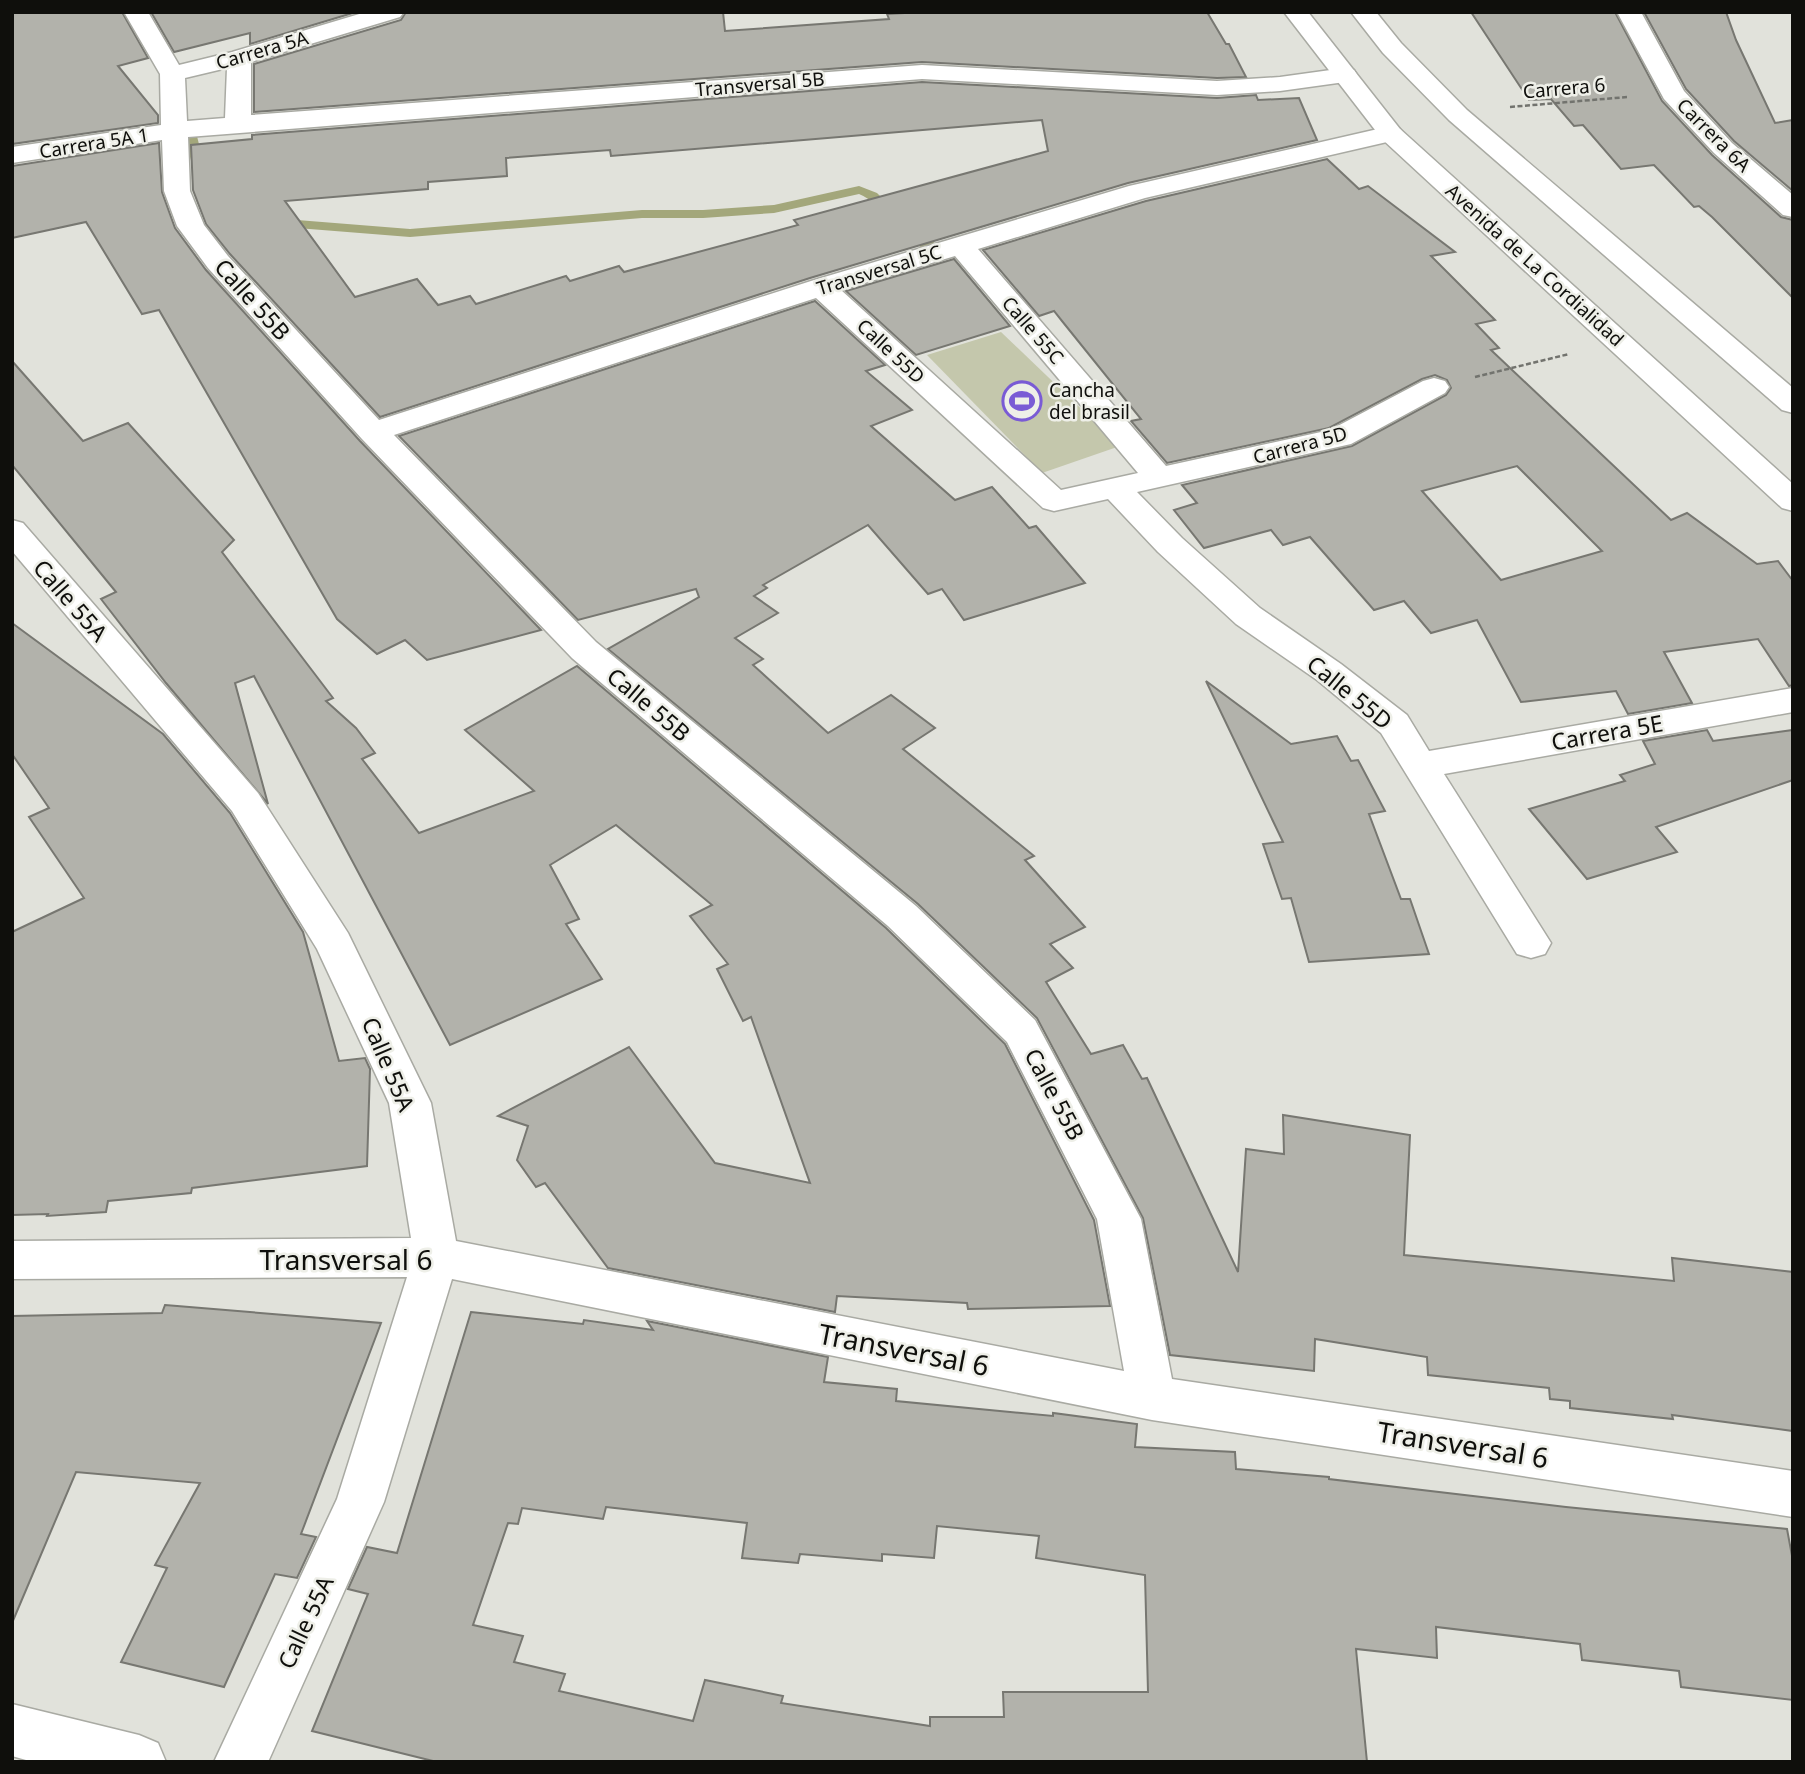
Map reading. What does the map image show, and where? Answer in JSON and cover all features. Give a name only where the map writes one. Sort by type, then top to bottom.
[{"type":"street","name":"Calle 55B","points":[[136,12],[172,74],[177,191],[191,226],[218,262],[373,432],[584,650],[902,916],[1021,1031],[1119,1219],[1152,1398]]},
{"type":"street","name":"Carrera 5A","points":[[172,74],[239,58],[392,12]]},
{"type":"street","name":"Avenida de La Cordialidad","points":[[1296,12],[1391,134],[1793,501]]},
{"type":"street","points":[[1363,12],[1392,48],[1458,116],[1793,404]]},
{"type":"street","name":"Carrera 6A","points":[[1629,12],[1673,94],[1724,148],[1793,209]]},
{"type":"street","points":[[238,124],[239,58]]},
{"type":"street","name":"Transversal 5B","points":[[176,130],[922,72],[1217,88],[1280,84],[1345,75]]},
{"type":"street","name":"Carrera 5A 1","points":[[12,155],[176,130]]},
{"type":"street","name":"Transversal 5C","points":[[373,432],[821,287],[1138,192],[1391,134]]},
{"type":"street","name":"Calle 55C","points":[[961,246],[1160,479]]},
{"type":"street","name":"Calle 55D","points":[[821,287],[1054,501]]},
{"type":"street","name":"Carrera 5D","points":[[1054,501],[1340,437],[1434,387]]},
{"type":"street","name":"Calle 55D","points":[[1115,488],[1170,545],[1248,616],[1329,672],[1394,724],[1531,943]]},
{"type":"street","name":"Calle 55A","points":[[19,550],[245,802],[327,931],[410,1104],[436,1257],[360,1502],[241,1762]]},
{"type":"street","name":"Carrera 5E","points":[[1421,765],[1793,699]]},
{"type":"street","name":"Transversal 6","points":[[12,1260],[436,1257],[1152,1398],[1793,1494]]},
{"type":"street","points":[[12,1730],[139,1762]]},
{"type":"path","name":"Carrera 6","points":[[1458,116],[1533,104],[1673,94]]},
{"type":"path","points":[[1434,387],[1616,339]]},
{"type":"green space","name":"Cancha del brasil","points":[[1001,332],[1120,446],[1042,473],[927,355]]},
{"type":"building","points":[[12,12],[122,12],[148,58],[118,66],[158,115],[158,123],[12,144]]},
{"type":"building","points":[[151,12],[356,12],[250,44],[250,33],[174,52]]},
{"type":"building","points":[[406,12],[723,12],[725,31],[889,19],[887,14],[922,12],[1207,12],[1226,44],[1229,44],[1246,77],[1217,78],[922,62],[254,112],[254,64],[401,20]]},
{"type":"building","points":[[1471,12],[1615,12],[1662,101],[1712,155],[1781,217],[1793,220],[1793,298],[1712,217],[1699,206],[1694,207],[1654,165],[1621,169],[1583,125],[1574,126],[1551,99],[1529,100]]},
{"type":"building","points":[[1644,12],[1726,12],[1736,40],[1775,123],[1793,120],[1793,191],[1734,141],[1686,89]]},
{"type":"building","points":[[922,82],[1217,98],[1256,95],[1258,100],[1299,98],[1317,140],[1128,183],[810,278],[380,417],[230,254],[206,224],[193,190],[191,145],[252,139],[252,135]],"holes":[[[1042,120],[1048,151],[794,220],[798,225],[624,272],[619,266],[570,281],[566,276],[476,304],[470,296],[438,305],[417,279],[355,297],[285,201],[428,189],[428,182],[507,176],[506,158],[610,150],[611,156]]]},
{"type":"building","points":[[159,143],[162,192],[175,228],[206,270],[360,441],[541,630],[427,660],[405,640],[377,654],[337,619],[159,310],[142,314],[86,222],[12,238],[12,166]]},
{"type":"building","points":[[1327,159],[1359,189],[1368,186],[1455,252],[1431,256],[1495,320],[1476,324],[1499,348],[1491,350],[1671,520],[1687,513],[1757,564],[1778,561],[1793,581],[1793,685],[1789,686],[1758,639],[1664,652],[1692,703],[1628,714],[1616,691],[1521,702],[1477,620],[1431,633],[1404,601],[1374,610],[1310,537],[1283,545],[1271,530],[1204,548],[1174,510],[1197,503],[1182,485],[1352,446],[1446,395],[1451,388],[1447,380],[1435,375],[1422,379],[1329,428],[1167,463],[1131,421],[1141,419],[1054,311],[1039,316],[983,250],[1146,201]],"holes":[[[1517,466],[1602,551],[1501,580],[1422,491]]]},
{"type":"building","points":[[954,259],[1010,326],[916,355],[846,291]]},
{"type":"building","points":[[815,301],[885,365],[866,371],[912,410],[871,426],[955,500],[992,487],[1029,528],[1036,526],[1085,583],[964,620],[942,589],[928,594],[868,525],[763,585],[767,588],[754,596],[778,613],[735,638],[763,659],[753,665],[828,733],[891,695],[935,728],[903,749],[1034,856],[1025,860],[1085,927],[1050,944],[1073,968],[1046,982],[1091,1054],[1123,1045],[1142,1079],[1147,1078],[1238,1272],[1246,1149],[1284,1154],[1283,1115],[1410,1135],[1404,1255],[1674,1281],[1672,1258],[1793,1272],[1793,1431],[1672,1415],[1673,1419],[1570,1408],[1570,1401],[1550,1399],[1549,1388],[1428,1375],[1427,1357],[1315,1339],[1314,1371],[1170,1355],[1143,1218],[1037,1018],[918,904],[608,649],[699,597],[696,589],[578,620],[399,436]]},
{"type":"building","points":[[12,361],[83,441],[128,423],[234,540],[222,552],[333,698],[326,701],[356,728],[375,753],[362,759],[419,833],[534,791],[465,730],[577,666],[886,928],[1005,1044],[1094,1220],[1110,1306],[968,1309],[967,1303],[837,1296],[835,1312],[608,1268],[545,1183],[536,1187],[517,1160],[528,1126],[498,1116],[629,1047],[715,1163],[810,1183],[751,1017],[743,1021],[717,969],[728,964],[690,916],[712,905],[616,825],[550,865],[579,919],[566,924],[602,979],[450,1045],[254,676],[235,683],[268,804],[166,683],[101,599],[116,592],[12,465]]},
{"type":"building","points":[[12,623],[163,734],[230,813],[303,932],[339,1061],[365,1058],[370,1069],[367,1166],[192,1188],[191,1193],[108,1201],[106,1212],[47,1216],[48,1214],[12,1215],[12,932],[84,898],[29,817],[49,808],[12,754]]},
{"type":"building","points":[[1206,681],[1291,744],[1337,736],[1351,761],[1358,760],[1385,811],[1369,814],[1401,899],[1410,899],[1429,954],[1309,962],[1291,898],[1282,899],[1263,844],[1283,842]]},
{"type":"building","points":[[1707,730],[1713,741],[1793,730],[1793,780],[1656,827],[1677,852],[1587,879],[1529,809],[1625,781],[1620,775],[1655,764],[1643,741]]},
{"type":"building","points":[[165,1305],[381,1323],[301,1534],[316,1537],[297,1578],[275,1574],[224,1687],[121,1662],[167,1568],[155,1565],[200,1483],[76,1472],[12,1623],[12,1316],[162,1313]]},
{"type":"building","points":[[471,1312],[583,1324],[584,1320],[653,1330],[647,1321],[828,1357],[824,1382],[897,1389],[896,1401],[1053,1416],[1053,1413],[1137,1424],[1135,1447],[1235,1452],[1236,1469],[1329,1477],[1566,1507],[1787,1529],[1793,1561],[1793,1700],[1681,1687],[1679,1671],[1582,1660],[1580,1644],[1436,1627],[1437,1658],[1356,1649],[1367,1762],[437,1762],[312,1731],[368,1594],[348,1589],[367,1547],[397,1553]],"holes":[[[606,1507],[747,1523],[742,1558],[798,1563],[800,1554],[882,1561],[882,1554],[934,1558],[937,1526],[1039,1536],[1036,1558],[1145,1575],[1148,1692],[1003,1692],[1004,1717],[930,1717],[930,1726],[781,1703],[783,1696],[705,1680],[693,1721],[559,1691],[565,1674],[514,1662],[523,1636],[473,1625],[508,1523],[518,1524],[522,1508],[603,1519]]]},
{"type":"waterway","points":[[189,128],[199,169]]},
{"type":"waterway","points":[[280,226],[297,224],[410,233],[642,214],[703,214],[774,209],[859,190],[873,195],[896,220],[939,252]]},
{"type":"place","name":"Cancha del brasil","points":[[1022,401]]}]
